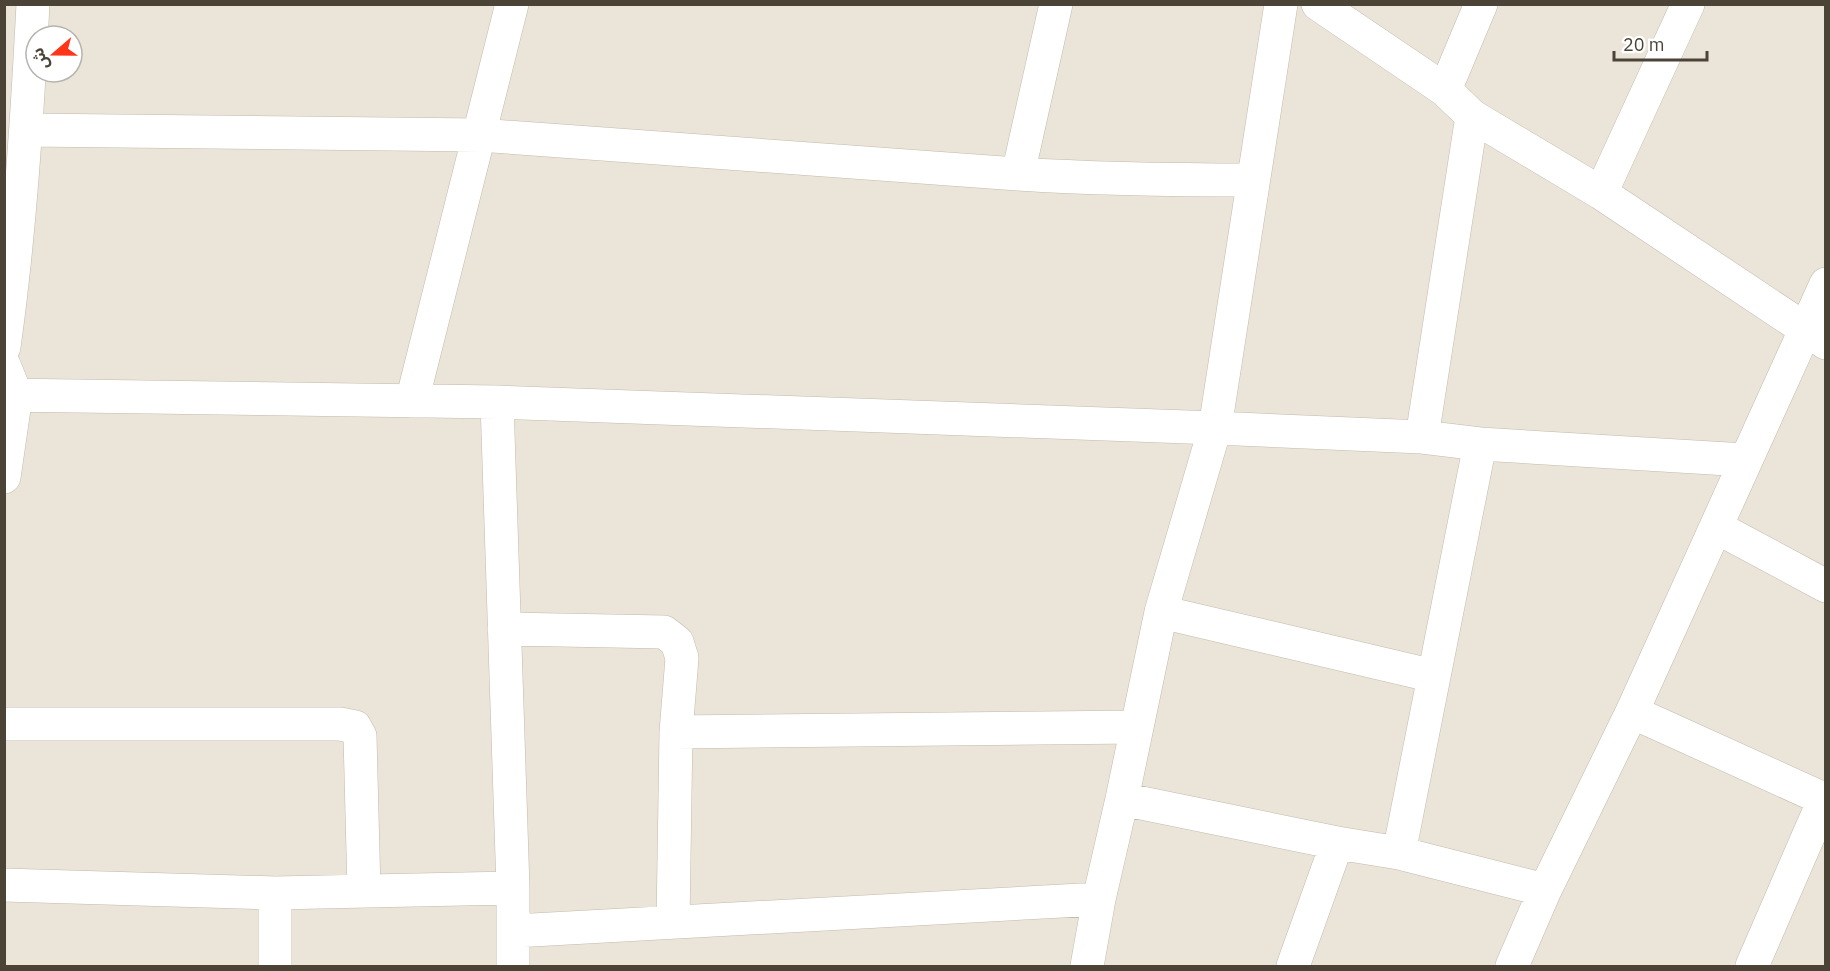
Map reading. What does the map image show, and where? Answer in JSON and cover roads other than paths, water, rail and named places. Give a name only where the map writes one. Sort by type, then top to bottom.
[{"type":"street","points":[[4,347],[14,276],[27,130],[33,4]]},
{"type":"street","points":[[412,401],[512,4]]},
{"type":"street","points":[[1018,174],[1056,4]]},
{"type":"street","points":[[1087,966],[1099,899],[1161,612],[1215,428],[1281,4]]},
{"type":"street","points":[[1318,4],[1445,90],[1473,116],[1601,193],[1815,336]]},
{"type":"street","points":[[1445,90],[1481,4]]},
{"type":"street","points":[[1601,193],[1688,4]]},
{"type":"street","points":[[1422,437],[1473,116]]},
{"type":"street","points":[[27,130],[478,135],[1018,174],[1088,178],[1253,180]]},
{"type":"street","points":[[1512,966],[1545,890],[1632,712],[1746,460],[1815,336],[1826,284]]},
{"type":"street","points":[[4,477],[8,385],[1215,428],[1422,437],[1480,444],[1746,460]]},
{"type":"street","points":[[497,402],[513,888],[513,966]]},
{"type":"street","points":[[1399,853],[1480,444]]},
{"type":"street","points":[[1716,527],[1826,586]]},
{"type":"street","points":[[1161,612],[1434,676]]},
{"type":"street","points":[[504,629],[664,632],[677,642],[682,658],[676,732],[673,922]]},
{"type":"street","points":[[1632,712],[1825,800],[1752,966]]},
{"type":"street","points":[[4,724],[340,724],[355,727],[360,736],[364,891]]},
{"type":"street","points":[[676,732],[1137,727]]},
{"type":"street","points":[[1122,799],[1337,843],[1399,853],[1545,890]]},
{"type":"street","points":[[1293,966],[1337,843]]},
{"type":"street","points":[[4,885],[275,893],[513,888]]},
{"type":"street","points":[[275,893],[275,966]]},
{"type":"street","points":[[514,931],[1099,899]]}]
